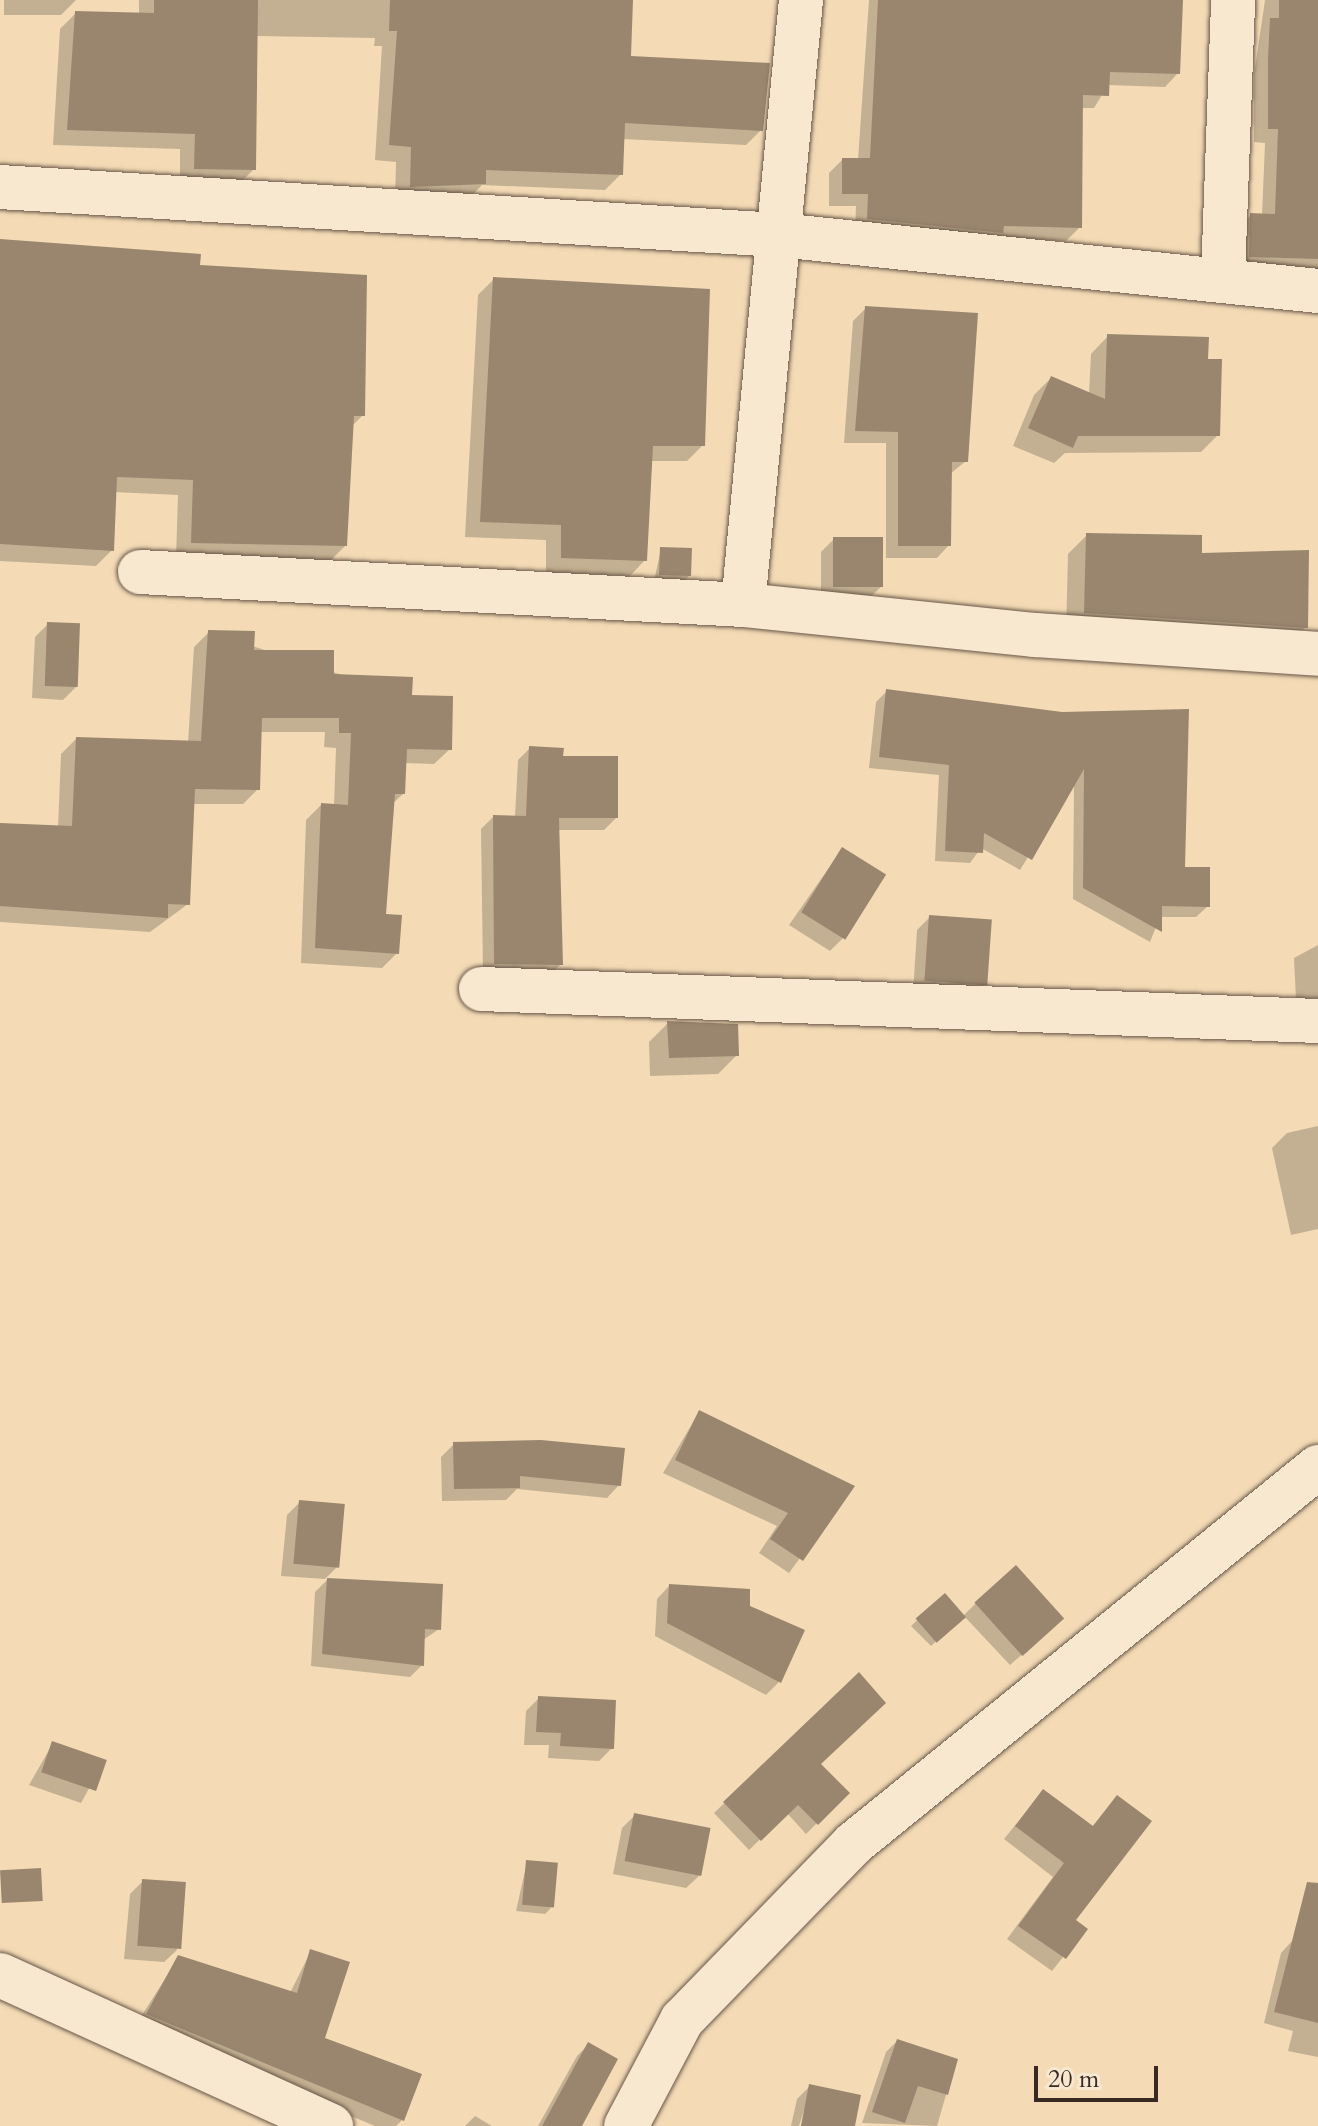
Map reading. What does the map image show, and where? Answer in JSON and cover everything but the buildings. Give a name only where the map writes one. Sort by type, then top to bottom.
[{"type":"street","points":[[743,605],[801,0]]},
{"type":"street","points":[[1223,277],[1233,0]]},
{"type":"street","points":[[0,187],[779,235],[1223,277],[1318,291]]},
{"type":"street","points":[[140,572],[743,605],[1318,654]]},
{"type":"street","points":[[481,989],[1318,1021]]},
{"type":"street","points":[[626,2126],[682,2020],[853,1844],[1318,1467]]},
{"type":"street","points":[[0,1975],[331,2126]]}]
